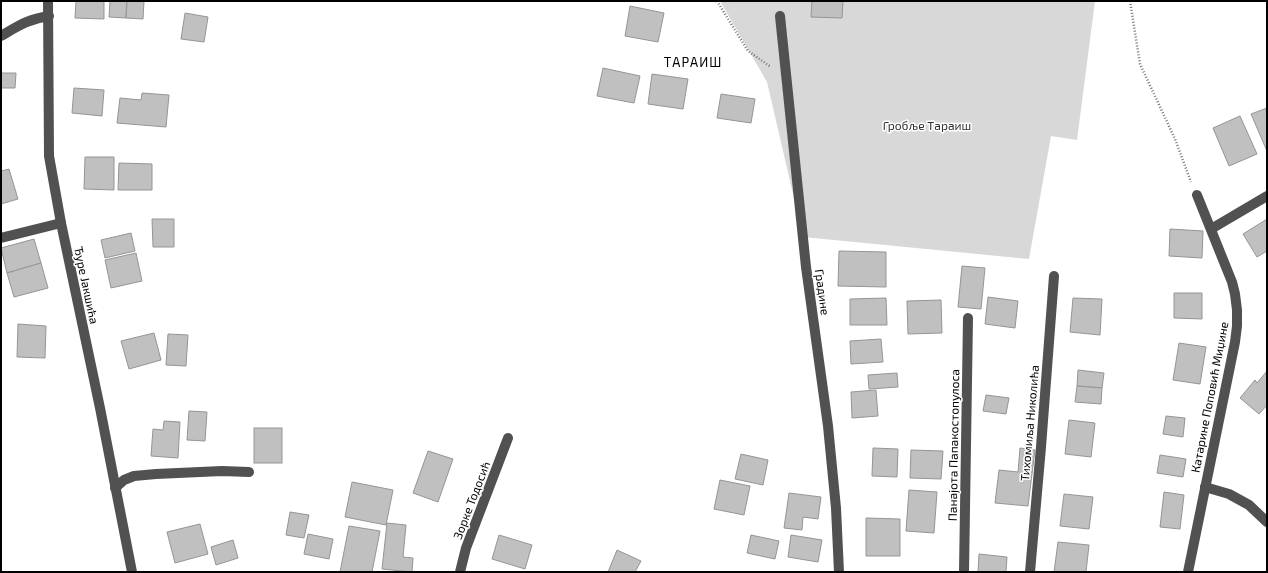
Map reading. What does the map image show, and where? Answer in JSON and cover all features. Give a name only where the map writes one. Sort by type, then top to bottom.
[{"type":"street","name":"Ђуре Јакшића","points":[[48,1],[49,156],[61,223],[132,572]]},
{"type":"street","points":[[1,36],[34,18],[49,16]]},
{"type":"street","name":"Градине","points":[[780,16],[806,267],[828,426],[836,508],[839,572]]},
{"type":"street","name":"Катарине Поповић Миџине","points":[[1188,572],[1237,326],[1236,301],[1233,288],[1197,195]]},
{"type":"street","points":[[1211,229],[1267,196]]},
{"type":"street","points":[[1,238],[61,223]]},
{"type":"street","name":"Тихомиља Николића","points":[[1030,572],[1054,276]]},
{"type":"street","name":"Панајота Папакостопулоса","points":[[964,572],[968,318]]},
{"type":"street","name":"Зорке Тодосић","points":[[460,572],[466,548],[508,438]]},
{"type":"street","points":[[115,488],[124,480],[129,478],[156,474],[222,471],[249,472]]},
{"type":"street","points":[[1205,487],[1229,494],[1249,506],[1267,522]]},
{"type":"path","points":[[717,1],[748,51],[786,77]]},
{"type":"path","points":[[1130,1],[1140,64],[1175,139],[1197,195]]},
{"type":"green space","name":"Гробље Тараиш","points":[[720,1],[1095,1],[1077,140],[1051,136],[1029,259],[803,237],[767,82]]},
{"type":"building","points":[[76,1],[104,1],[104,19],[75,18]]},
{"type":"building","points":[[110,1],[127,1],[126,18],[109,17]]},
{"type":"building","points":[[127,1],[144,1],[143,19],[126,18]]},
{"type":"building","points":[[812,1],[843,1],[842,18],[811,17]]},
{"type":"building","points":[[630,6],[664,13],[658,42],[625,36]]},
{"type":"building","points":[[185,13],[208,17],[204,42],[181,39]]},
{"type":"building","points":[[603,68],[640,76],[634,103],[597,96]]},
{"type":"building","points":[[1,73],[16,73],[15,88],[1,88]]},
{"type":"building","points":[[652,74],[688,79],[683,109],[648,104]]},
{"type":"building","points":[[74,88],[104,90],[102,116],[72,113]]},
{"type":"building","points":[[142,93],[169,95],[166,127],[117,123],[120,98],[141,100]]},
{"type":"building","points":[[721,94],[755,99],[751,123],[717,118]]},
{"type":"building","points":[[1267,108],[1267,151],[1251,114]]},
{"type":"building","points":[[1240,116],[1257,154],[1229,166],[1213,128]]},
{"type":"building","points":[[85,157],[114,157],[114,190],[84,189]]},
{"type":"building","points":[[119,163],[152,164],[152,190],[118,190]]},
{"type":"building","points":[[9,169],[18,199],[1,204],[1,171]]},
{"type":"building","points":[[152,219],[174,219],[174,247],[153,247]]},
{"type":"building","points":[[1267,219],[1267,251],[1257,257],[1243,234]]},
{"type":"building","points":[[1170,229],[1203,231],[1202,258],[1169,256]]},
{"type":"building","points":[[131,233],[135,251],[105,258],[101,240]]},
{"type":"building","points":[[34,239],[41,263],[7,273],[1,248]]},
{"type":"building","points":[[839,251],[886,252],[886,287],[838,286]]},
{"type":"building","points":[[136,253],[142,281],[111,288],[105,260]]},
{"type":"building","points":[[41,263],[48,288],[14,297],[7,273]]},
{"type":"building","points":[[962,266],[985,268],[981,309],[958,307]]},
{"type":"building","points":[[1174,293],[1202,293],[1202,319],[1174,318]]},
{"type":"building","points":[[988,297],[1018,301],[1015,328],[985,324]]},
{"type":"building","points":[[886,298],[887,325],[850,325],[850,299]]},
{"type":"building","points":[[1073,298],[1102,299],[1100,335],[1070,332]]},
{"type":"building","points":[[941,300],[942,333],[908,334],[907,301]]},
{"type":"building","points":[[18,324],[46,326],[45,358],[17,357]]},
{"type":"building","points":[[154,333],[161,360],[129,369],[121,341]]},
{"type":"building","points":[[168,334],[188,335],[186,366],[166,365]]},
{"type":"building","points":[[881,339],[883,362],[851,364],[850,341]]},
{"type":"building","points":[[1179,343],[1206,347],[1200,384],[1173,380]]},
{"type":"building","points":[[1078,370],[1104,373],[1102,388],[1077,386]]},
{"type":"building","points":[[1267,371],[1267,405],[1259,414],[1240,398],[1255,380],[1257,383]]},
{"type":"building","points":[[897,373],[898,387],[869,389],[868,375]]},
{"type":"building","points":[[1077,386],[1102,388],[1101,404],[1075,402]]},
{"type":"building","points":[[876,390],[878,416],[852,418],[851,392]]},
{"type":"building","points":[[986,395],[1009,398],[1006,414],[983,411]]},
{"type":"building","points":[[189,411],[207,412],[205,441],[187,440]]},
{"type":"building","points":[[1166,416],[1185,418],[1183,437],[1163,434]]},
{"type":"building","points":[[1069,420],[1095,423],[1091,457],[1065,454]]},
{"type":"building","points":[[164,421],[180,422],[178,458],[151,456],[153,429],[163,430]]},
{"type":"building","points":[[254,428],[282,428],[282,463],[254,463]]},
{"type":"building","points":[[873,448],[898,449],[897,477],[872,476]]},
{"type":"building","points":[[1020,448],[1035,450],[1028,506],[995,503],[999,470],[1018,472]]},
{"type":"building","points":[[911,450],[943,451],[941,479],[910,478]]},
{"type":"building","points":[[428,451],[453,459],[438,502],[413,493]]},
{"type":"building","points":[[741,454],[768,460],[763,485],[735,479]]},
{"type":"building","points":[[1160,455],[1186,459],[1183,477],[1157,473]]},
{"type":"building","points":[[720,480],[750,486],[744,515],[714,509]]},
{"type":"building","points":[[352,482],[393,490],[386,525],[345,517]]},
{"type":"building","points":[[909,490],[937,492],[934,533],[906,531]]},
{"type":"building","points":[[1164,492],[1184,495],[1180,529],[1160,527]]},
{"type":"building","points":[[789,493],[821,497],[818,519],[803,517],[802,530],[784,528]]},
{"type":"building","points":[[1064,494],[1093,497],[1089,529],[1060,526]]},
{"type":"building","points":[[290,512],[309,515],[304,538],[286,535]]},
{"type":"building","points":[[866,518],[900,519],[900,556],[866,556]]},
{"type":"building","points":[[387,523],[406,525],[403,557],[413,558],[412,572],[382,569]]},
{"type":"building","points":[[200,524],[208,554],[175,563],[167,532]]},
{"type":"building","points":[[349,526],[380,531],[372,572],[340,572]]},
{"type":"building","points":[[308,534],[333,539],[329,559],[304,554]]},
{"type":"building","points":[[499,535],[532,545],[525,569],[492,559]]},
{"type":"building","points":[[751,535],[779,541],[775,559],[747,553]]},
{"type":"building","points":[[791,535],[822,540],[818,562],[788,557]]},
{"type":"building","points":[[233,540],[238,558],[216,565],[211,547]]},
{"type":"building","points":[[1058,542],[1089,545],[1086,572],[1054,572]]},
{"type":"building","points":[[617,550],[641,561],[635,572],[608,572]]},
{"type":"building","points":[[979,554],[1007,557],[1006,572],[978,572]]},
{"type":"district","name":"ТАРАИШ","points":[[693,62]]}]
